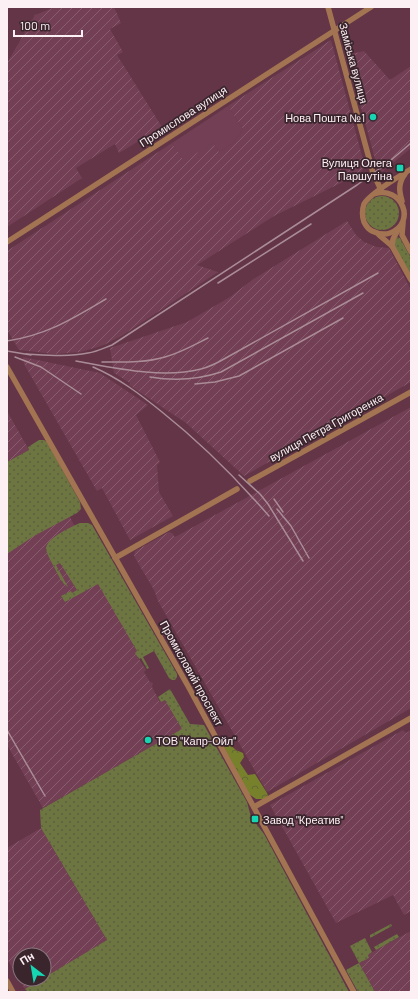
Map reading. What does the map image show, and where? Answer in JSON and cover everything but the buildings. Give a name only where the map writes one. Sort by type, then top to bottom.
[{"type":"street","name":"Заміська вулиця","points":[[328,7],[373,173],[381,191]]},
{"type":"street","name":"Промислова вулиця","points":[[7,242],[371,7]]},
{"type":"street","points":[[410,169],[381,191],[374,194],[365,203],[362,211],[366,225],[392,246],[411,280]]},
{"type":"street","points":[[410,169],[404,175],[399,190],[404,217],[402,235],[411,252]]},
{"type":"street","points":[[381,191],[394,195],[400,200],[403,206]]},
{"type":"street","points":[[392,246],[393,239],[404,217]]},
{"type":"street","points":[[376,233],[388,234],[399,227]]},
{"type":"street","name":"Промисловий проспект","points":[[7,367],[254,807],[354,992]]},
{"type":"street","name":"вулиця Петра Григоренка","points":[[250,481],[411,392]]},
{"type":"street","points":[[115,558],[237,488]]},
{"type":"street","points":[[254,807],[411,718]]},
{"type":"street","points":[[7,981],[14,992]]},
{"type":"shaded area","points":[[55,7],[114,7],[121,23],[110,29],[123,52],[117,55],[162,127],[119,153],[115,144],[76,168],[82,178],[7,227],[7,63],[35,15]]},
{"type":"shaded area","points":[[331,40],[365,167],[359,174],[274,216],[197,265],[218,272],[123,335],[104,345],[81,352],[54,354],[19,350],[7,330],[7,251],[172,143],[184,161],[213,143],[219,152],[233,143],[243,129],[228,106]]},
{"type":"shaded area","points":[[364,51],[390,80],[411,66],[411,148],[382,172],[376,163],[347,55]]},
{"type":"shaded area","points":[[228,106],[243,129],[233,143],[219,152],[213,143],[184,162],[172,143]]},
{"type":"shaded area","points":[[347,221],[356,235],[364,242],[377,247],[389,248],[411,290],[411,382],[244,476],[186,423],[129,385],[130,383],[114,373],[110,348],[187,322],[230,297],[252,280]]},
{"type":"shaded area","points":[[23,357],[100,373],[148,405],[136,415],[160,462],[157,465],[159,492],[173,516],[130,540],[102,488],[97,491],[24,364]]},
{"type":"shaded area","points":[[411,407],[411,708],[267,792],[158,601],[154,590],[134,556],[135,551],[169,532],[175,537]]},
{"type":"shaded area","points":[[7,411],[29,450],[7,462]]},
{"type":"shaded area","points":[[69,515],[137,651],[137,656],[146,670],[144,672],[150,682],[153,683],[152,687],[160,702],[165,699],[182,729],[43,808],[7,745],[7,525]]},
{"type":"shaded area","points":[[403,730],[406,733],[411,730],[411,911],[404,915],[393,895],[336,923],[270,805]]},
{"type":"shaded area","points":[[41,828],[107,940],[52,973],[52,947],[12,947],[12,967],[7,959],[7,848]]},
{"type":"shaded area","points":[[411,931],[411,992],[375,992],[359,963],[369,958],[367,955]]},
{"type":"green space","points":[[379,196],[385,196],[389,197],[396,203],[399,213],[398,220],[392,227],[385,230],[379,230],[375,229],[368,223],[365,216],[365,210],[366,206],[372,199]]},
{"type":"green space","points":[[397,237],[400,238],[411,258],[411,276],[394,246]]},
{"type":"green space","points":[[39,440],[44,440],[47,442],[80,502],[81,509],[77,513],[34,536],[7,554],[7,462],[29,450],[28,447]]},
{"type":"green space","points":[[80,523],[88,523],[92,525],[177,674],[175,680],[169,678],[154,651],[143,657],[149,668],[147,669],[141,658],[139,659],[135,653],[137,651],[98,584],[65,602],[61,596],[77,590],[60,563],[56,565],[68,587],[62,581],[47,554],[47,545],[54,537]]},
{"type":"green space","points":[[170,689],[190,724],[204,725],[247,802],[251,817],[264,834],[349,992],[28,992],[25,989],[28,987],[52,987],[52,973],[107,940],[41,828],[40,810],[182,729],[165,700],[161,702],[158,697]]},
{"type":"green space","points":[[229,744],[236,750],[243,753],[244,757],[240,763],[248,775],[255,774],[267,793],[268,796],[264,799],[256,799],[249,794],[224,747]]},
{"type":"green space","points":[[391,924],[392,926],[370,938],[370,935]]},
{"type":"green space","points":[[397,934],[399,937],[376,950],[374,947]]},
{"type":"green space","points":[[365,938],[372,952],[368,955],[369,958],[359,963],[350,946]]},
{"type":"green space","points":[[359,963],[375,992],[358,992],[346,970]]},
{"type":"railway","points":[[26,354],[73,355],[94,352],[112,345],[357,185],[390,161],[411,143]]},
{"type":"railway","points":[[218,283],[311,224]]},
{"type":"railway","points":[[76,361],[155,373],[186,372],[204,368],[213,365],[378,273]]},
{"type":"railway","points":[[150,377],[186,379],[203,377],[221,372],[363,293]]},
{"type":"railway","points":[[7,341],[35,335],[59,325],[106,299]]},
{"type":"railway","points":[[195,384],[215,382],[239,376],[343,318]]},
{"type":"railway","points":[[102,362],[134,362],[157,359],[187,349],[208,338]]},
{"type":"railway","points":[[7,351],[31,355]]},
{"type":"railway","points":[[15,357],[41,367],[81,394]]},
{"type":"railway","points":[[93,367],[112,376],[129,387],[191,436],[218,461],[269,516]]},
{"type":"railway","points":[[239,475],[260,494],[268,504],[303,561]]},
{"type":"railway","points":[[274,499],[283,512]]},
{"type":"railway","points":[[277,509],[291,526],[309,558]]},
{"type":"railway","points":[[7,730],[45,796]]},
{"type":"place","name":"Нова Пошта №1","points":[[373,117]]},
{"type":"place","name":"Вулиця Олега Паршутіна","points":[[400,168]]},
{"type":"place","name":"ТОВ \"Капр-Ойл\"","points":[[148,740]]},
{"type":"place","name":"Завод \"Креатив\"","points":[[255,819]]}]
